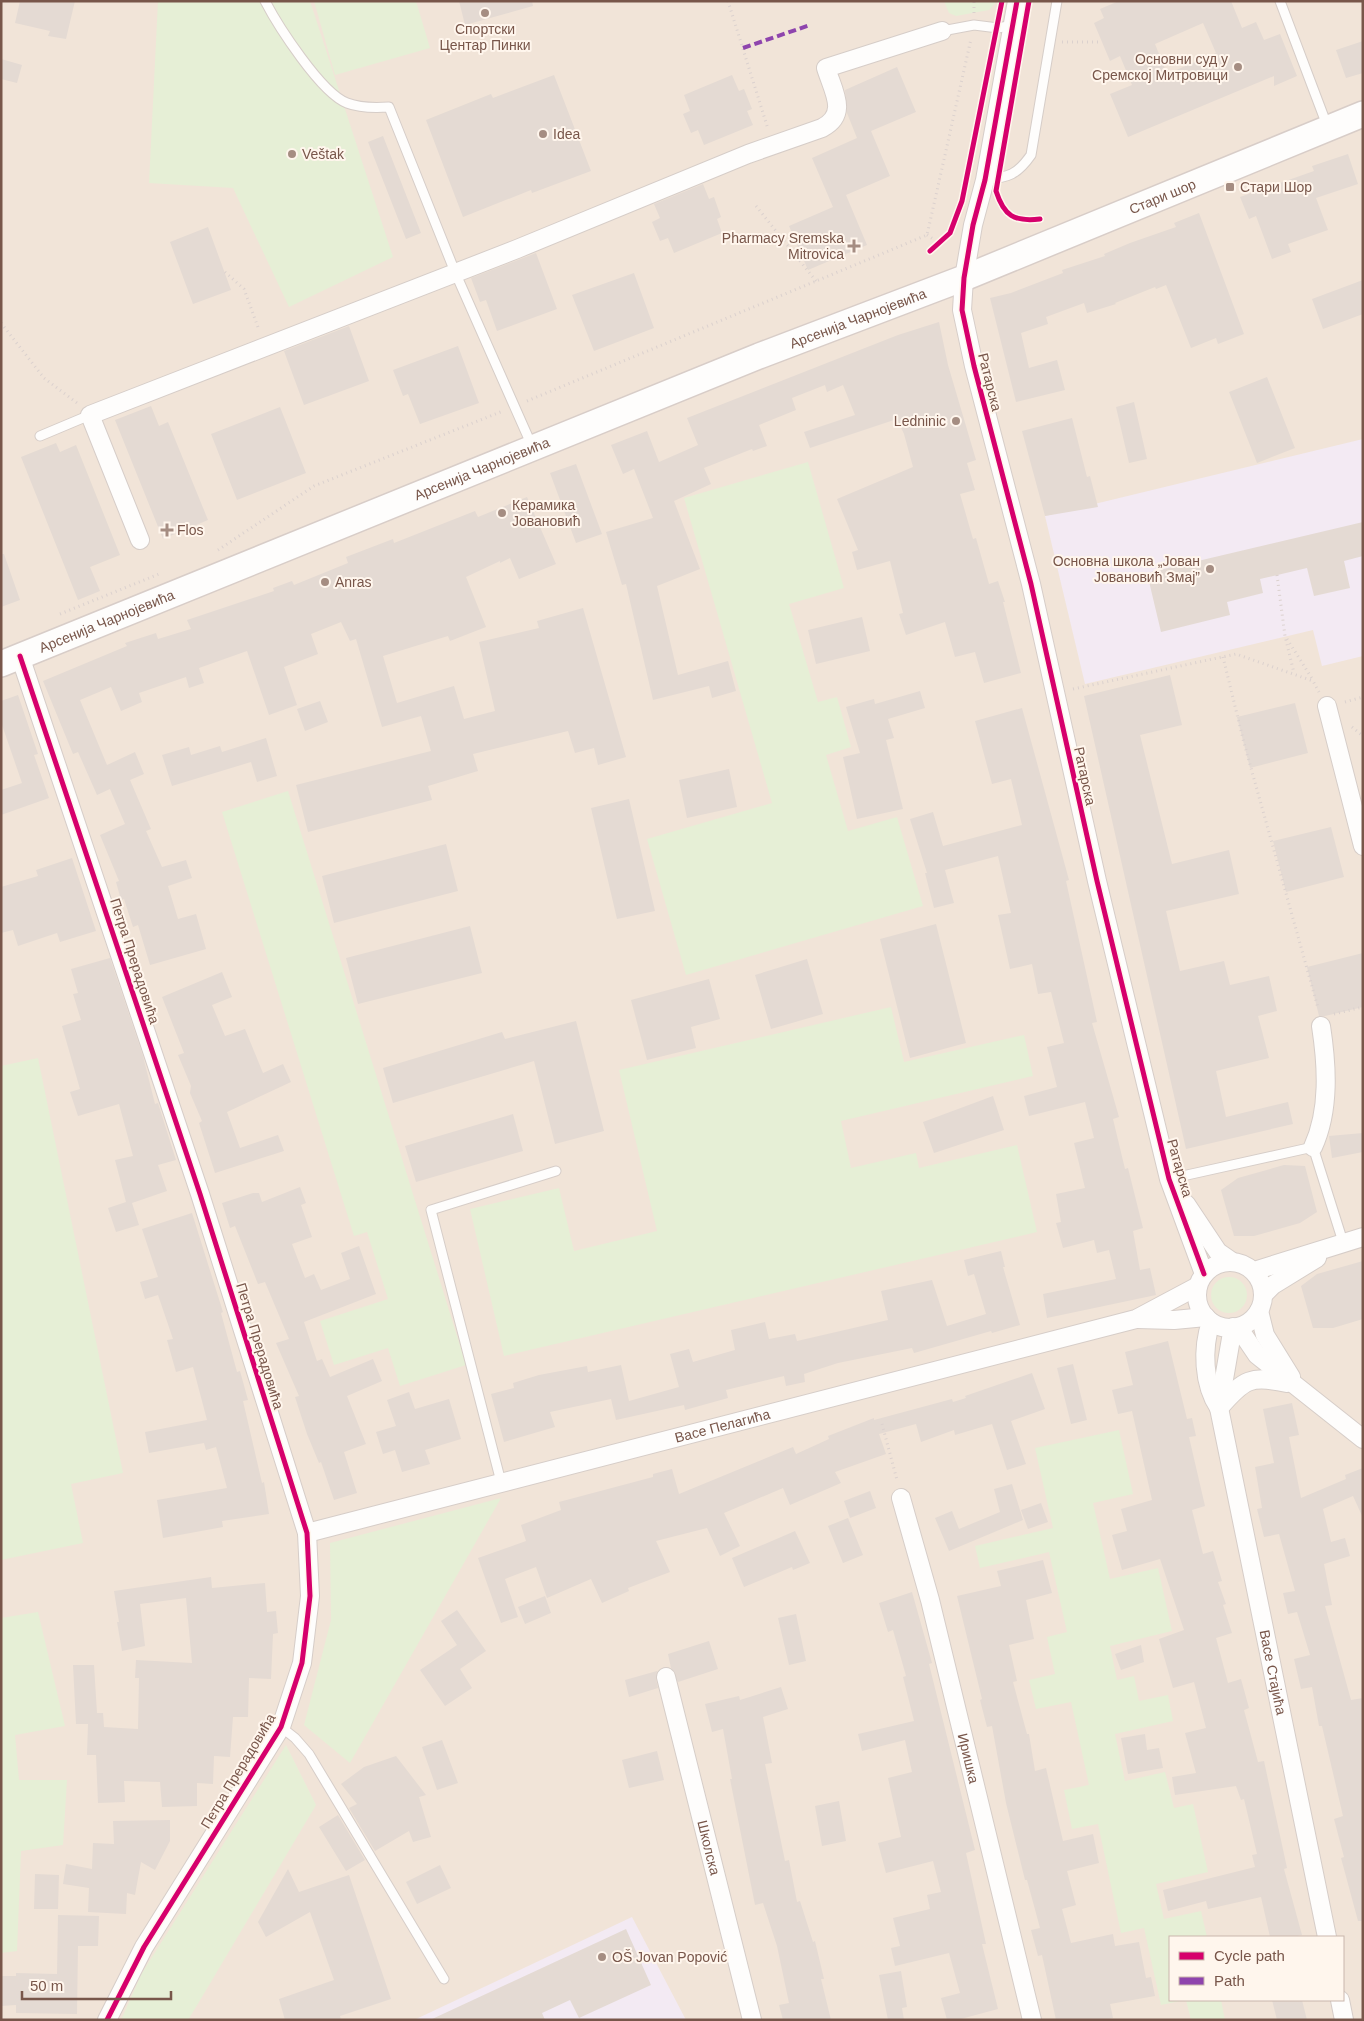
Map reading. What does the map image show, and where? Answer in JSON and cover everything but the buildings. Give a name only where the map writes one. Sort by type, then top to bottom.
[{"type":"main road","name":"Стари шор","points":[[964,278],[1363,114]]},
{"type":"main road","name":"Арсенија Чарнојевића","points":[[11,660],[758,356],[964,278]]},
{"type":"street","name":"Ратарска","points":[[1017,1],[986,180],[973,224],[964,278],[962,310],[974,366],[1031,584],[1097,880],[1169,1178],[1201,1280]]},
{"type":"street","points":[[140,540],[90,416],[833,123],[838,115],[838,105],[826,68],[942,30]]},
{"type":"street","name":"Петра Прерадовића","points":[[11,660],[200,1194],[307,1533],[310,1596],[302,1662],[281,1727],[144,1947],[107,2020]]},
{"type":"street","points":[[1327,706],[1363,846]]},
{"type":"street","points":[[1313,1147],[1322,1115],[1327,1066],[1323,1020]]},
{"type":"street","name":"Ратарска","points":[[1169,1178],[1218,1252],[1231,1261]]},
{"type":"street","points":[[1254,1271],[1363,1237]]},
{"type":"street","points":[[1295,1384],[1265,1335],[1261,1303],[1261,1282],[1254,1271],[1243,1264],[1231,1261],[1214,1266],[1201,1280],[1198,1302],[1208,1319],[1222,1327],[1236,1327],[1250,1321],[1261,1303],[1273,1285],[1343,1242]]},
{"type":"street","name":"Васе Пелагића","points":[[1136,1319],[1201,1280]]},
{"type":"street","name":"Васе Пелагића","points":[[307,1533],[1136,1319],[1208,1319]]},
{"type":"street","name":"Васе Стајића","points":[[1208,1319],[1206,1366],[1212,1395],[1219,1408],[1327,1936]]},
{"type":"street","points":[[1236,1327],[1257,1355],[1275,1371],[1295,1384],[1363,1439]]},
{"type":"street","name":"Васе Стајића","points":[[1219,1408],[1236,1327]]},
{"type":"street","points":[[1219,1408],[1238,1386],[1251,1380],[1266,1378],[1295,1384]]},
{"type":"street","name":"Иришка","points":[[902,1498],[930,1600],[1032,2020]]},
{"type":"street","name":"Школска","points":[[666,1677],[752,2020]]},
{"type":"street","points":[[1340,2001],[1344,2020]]},
{"type":"lane","points":[[265,1],[291,45],[333,95],[346,103],[370,108],[389,107],[454,272],[533,448]]},
{"type":"lane","points":[[986,180],[1006,177],[1022,169],[1032,155],[1057,1]]},
{"type":"lane","points":[[1280,1],[1328,128]]},
{"type":"lane","points":[[942,30],[974,25],[998,28],[1013,26]]},
{"type":"lane","points":[[40,436],[90,416]]},
{"type":"lane","points":[[1169,1178],[1313,1147],[1343,1242]]},
{"type":"lane","points":[[501,1482],[431,1210],[556,1171]]},
{"type":"lane","points":[[281,1727],[295,1738],[309,1754],[444,1980]]},
{"type":"path","points":[[728,1],[768,128],[761,131]]},
{"type":"path","points":[[927,235],[974,25]]},
{"type":"path","points":[[1057,42],[1102,42]]},
{"type":"path","points":[[756,206],[816,281]]},
{"type":"path","points":[[927,235],[933,239]]},
{"type":"path","points":[[216,551],[314,486],[514,407],[927,235]]},
{"type":"path","points":[[225,272],[244,289],[265,346]]},
{"type":"path","points":[[1,323],[44,378],[69,395],[90,416]]},
{"type":"path","points":[[58,615],[162,572]]},
{"type":"path","points":[[1277,575],[1285,636],[1294,674]]},
{"type":"path","points":[[1285,636],[1327,706]]},
{"type":"path","points":[[1056,693],[1236,654],[1313,681]]},
{"type":"path","points":[[1223,657],[1244,743],[1323,1020],[1363,1007]]},
{"type":"path","points":[[882,1424],[902,1498]]},
{"type":"shaded area","points":[[1,1],[1363,1],[1363,2020],[1,2020]]},
{"type":"shaded area","name":"Основна школа „Јован Јовановић Змај”","points":[[1363,439],[1363,656],[1322,666],[1313,630],[1085,684],[1045,516]]},
{"type":"shaded area","name":"OŠ Jovan Popović","points":[[632,1917],[686,2020],[414,2020]]},
{"type":"green space","points":[[158,1],[310,1],[393,257],[289,307],[233,188],[149,183]]},
{"type":"green space","points":[[314,1],[416,1],[430,48],[335,75]]},
{"type":"green space","points":[[944,1],[997,1],[989,10],[956,16],[949,13]]},
{"type":"green space","points":[[808,462],[844,588],[789,604],[818,702],[837,697],[851,747],[826,755],[848,831],[897,817],[923,906],[686,975],[647,839],[772,803],[684,498]]},
{"type":"green space","points":[[288,791],[466,1365],[400,1386],[388,1348],[334,1365],[320,1321],[388,1299],[367,1232],[354,1236],[222,812]]},
{"type":"green space","points":[[891,1007],[904,1062],[1024,1035],[1033,1076],[841,1121],[851,1168],[916,1153],[919,1168],[1017,1145],[1037,1232],[504,1356],[470,1209],[559,1188],[574,1251],[657,1231],[619,1070]]},
{"type":"green space","points":[[38,1058],[123,1473],[71,1484],[83,1543],[1,1560],[1,1066]]},
{"type":"green space","points":[[1229,1277],[1236,1278],[1242,1282],[1246,1288],[1246,1302],[1242,1308],[1236,1312],[1229,1313],[1222,1312],[1216,1308],[1212,1302],[1211,1295],[1212,1288],[1216,1282],[1222,1278]]},
{"type":"green space","points":[[1119,1430],[1133,1494],[1093,1503],[1110,1579],[1158,1568],[1172,1631],[1110,1646],[1117,1680],[1134,1676],[1139,1701],[1168,1695],[1173,1721],[1115,1734],[1125,1781],[1165,1772],[1174,1808],[1193,1804],[1208,1872],[1156,1884],[1164,1919],[1201,1911],[1207,1936],[1169,1936],[1169,2001],[1180,2001],[1161,2005],[1144,1928],[1121,1933],[1098,1824],[1072,1829],[1064,1790],[1089,1785],[1071,1702],[1036,1709],[1029,1680],[1055,1674],[1047,1637],[1067,1632],[1049,1552],[980,1568],[975,1546],[1053,1528],[1035,1448]]},
{"type":"green space","points":[[501,1498],[350,1763],[304,1725],[331,1620],[330,1543]]},
{"type":"green space","points":[[38,1612],[65,1726],[15,1735],[19,1780],[67,1780],[63,1845],[21,1851],[17,1951],[1,1953],[1,1618]]},
{"type":"green space","points":[[286,1745],[316,1805],[199,2002],[188,2020],[121,2020],[142,1973]]},
{"type":"green space","points":[[1186,2001],[1221,2001],[1225,2020],[1191,2020]]},
{"type":"marked path","points":[[743,48],[810,25]]},
{"type":"cycle path","points":[[930,251],[950,233],[962,201],[1002,1]]},
{"type":"cycle path","points":[[1017,1],[985,180],[973,225],[964,278],[962,310],[974,366],[1031,584],[1097,881],[1169,1179],[1204,1274]]},
{"type":"cycle path","points":[[1029,1],[996,191],[999,200],[1011,216],[1031,220],[1040,219]]},
{"type":"cycle path","points":[[20,656],[200,1194],[307,1533],[310,1596],[302,1663],[281,1727],[144,1947],[107,2020]]},
{"type":"place","name":"Спортски Центар Пинки","points":[[485,13]]},
{"type":"place","name":"Основни суд у Сремској Митровици","points":[[1238,67]]},
{"type":"place","name":"Idea","points":[[543,134]]},
{"type":"place","name":"Veštak","points":[[292,154]]},
{"type":"place","name":"Стари Шор","points":[[1230,187]]},
{"type":"place","name":"Pharmacy Sremska Mitrovica","points":[[854,246]]},
{"type":"place","name":"Ledninic","points":[[956,421]]},
{"type":"place","name":"Керамика Јовановић","points":[[502,513]]},
{"type":"place","name":"Flos","points":[[167,530]]},
{"type":"place","name":"Основна школа „Јован Јовановић Змај”","points":[[1210,569]]},
{"type":"place","name":"Anras","points":[[325,582]]},
{"type":"place","name":"OŠ Jovan Popović","points":[[602,1957]]}]
